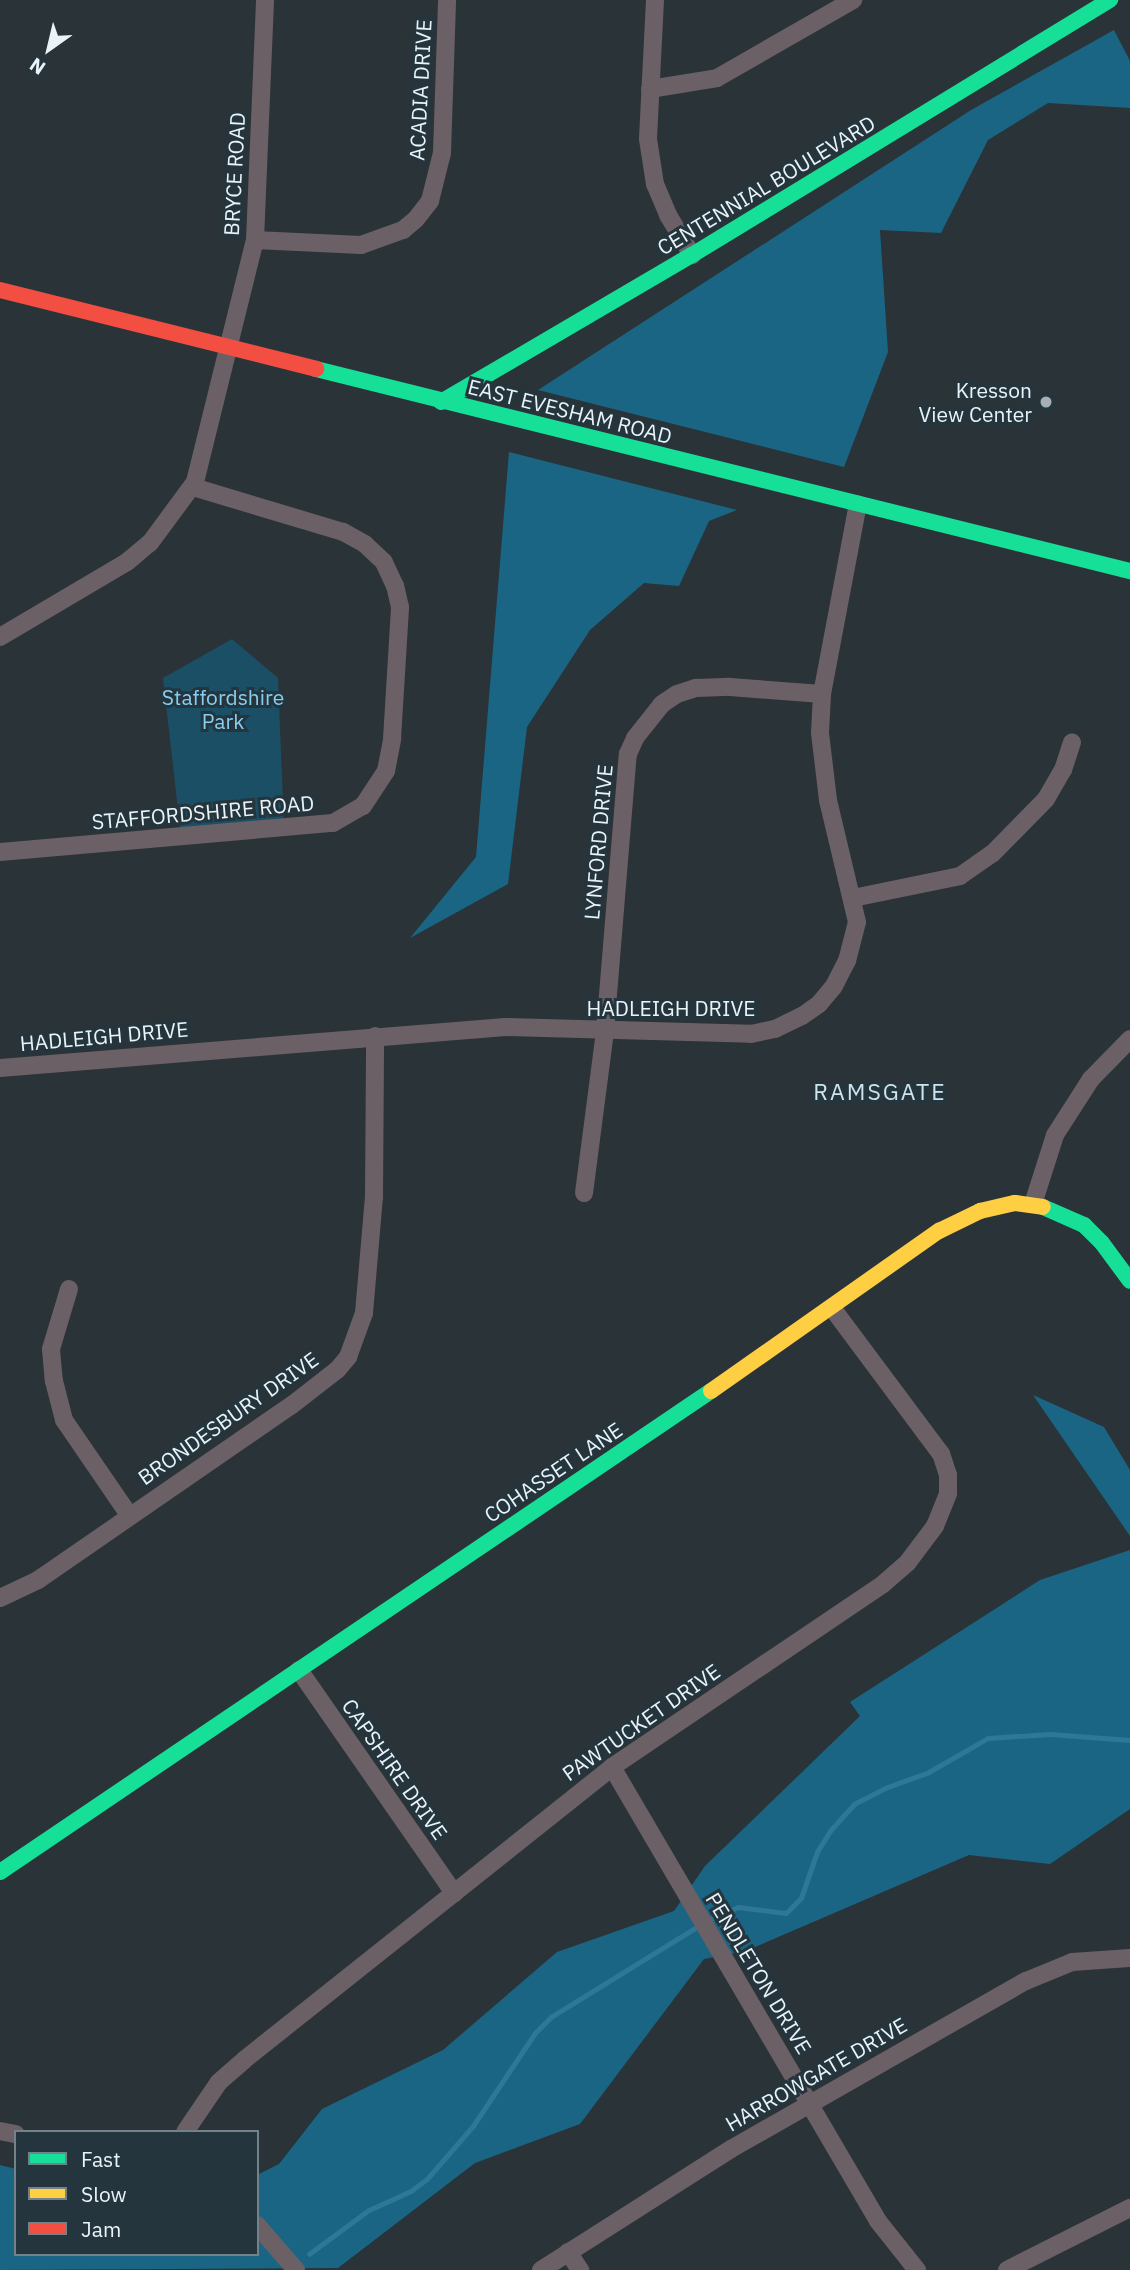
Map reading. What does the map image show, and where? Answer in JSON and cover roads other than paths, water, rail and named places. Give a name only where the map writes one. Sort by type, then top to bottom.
[{"type":"main road","name":"CENTENNIAL BOULEVARD","points":[[441,402],[692,255],[1110,0]]},
{"type":"main road","name":"EAST EVESHAM ROAD","points":[[0,290],[441,402],[1130,571]]},
{"type":"main road","name":"COHASSET LANE","points":[[0,1872],[832,1308],[939,1231],[980,1211],[1015,1203],[1033,1204],[1062,1212],[1084,1225],[1102,1243],[1130,1281]]},
{"type":"street","name":"BRYCE ROAD","points":[[193,487],[255,240],[265,0]]},
{"type":"street","name":"ACADIA DRIVE","points":[[255,240],[361,245],[402,230],[416,219],[430,201],[442,153],[447,0]]},
{"type":"street","points":[[655,0],[648,139],[655,184],[668,215],[692,255]]},
{"type":"street","points":[[650,89],[718,78],[853,0]]},
{"type":"street","points":[[0,637],[127,562],[150,543],[193,487]]},
{"type":"street","name":"STAFFORDSHIRE ROAD","points":[[0,852],[333,823],[363,806],[386,771],[392,739],[400,607],[396,586],[384,562],[365,544],[343,532],[193,487]]},
{"type":"street","name":"HADLEIGH DRIVE","points":[[0,1068],[505,1027],[751,1034],[775,1029],[802,1016],[834,986],[847,961],[857,922],[828,800],[820,733],[821,694],[858,504]]},
{"type":"street","name":"LYNFORD DRIVE","points":[[584,1193],[605,1031],[628,754],[635,738],[662,704],[677,694],[696,688],[730,687],[821,694]]},
{"type":"street","points":[[853,898],[960,876],[992,854],[1046,799],[1063,770],[1072,742]]},
{"type":"street","name":"BRONDESBURY DRIVE","points":[[0,1598],[38,1580],[292,1405],[338,1369],[348,1357],[364,1313],[372,1223],[375,1036]]},
{"type":"street","points":[[1033,1204],[1055,1135],[1091,1079],[1130,1039]]},
{"type":"street","points":[[69,1289],[51,1349],[54,1381],[64,1420],[130,1515]]},
{"type":"street","name":"PAWTUCKET DRIVE","points":[[186,2130],[219,2082],[244,2060],[611,1767],[883,1584],[908,1562],[935,1526],[948,1493],[948,1475],[941,1454],[832,1308]]},
{"type":"street","name":"CAPSHIRE DRIVE","points":[[299,1670],[454,1893]]},
{"type":"street","name":"PENDLETON DRIVE","points":[[611,1767],[878,2221],[917,2270]]},
{"type":"street","name":"HARROWGATE DRIVE","points":[[541,2270],[731,2149],[1026,1981],[1072,1962],[1130,1958]]},
{"type":"street","points":[[1007,2270],[1130,2208]]},
{"type":"street","points":[[259,2227],[296,2270]]},
{"type":"street","points":[[569,2252],[580,2270]]},
{"type":"waterway","points":[[710,1919],[738,1907],[786,1913],[801,1898],[817,1852],[830,1831],[854,1804],[885,1788],[927,1773],[988,1738],[1050,1734],[1130,1740]]},
{"type":"waterway","points":[[309,2254],[369,2210],[411,2191],[427,2179],[473,2126],[535,2033],[551,2017],[697,1927]]},
{"type":"place","name":"Kresson View Center","points":[[1046,402]]},
{"type":"district","name":"RAMSGATE","points":[[880,1091]]},
{"type":"park label","name":"Staffordshire Park","points":[[223,709]]}]
